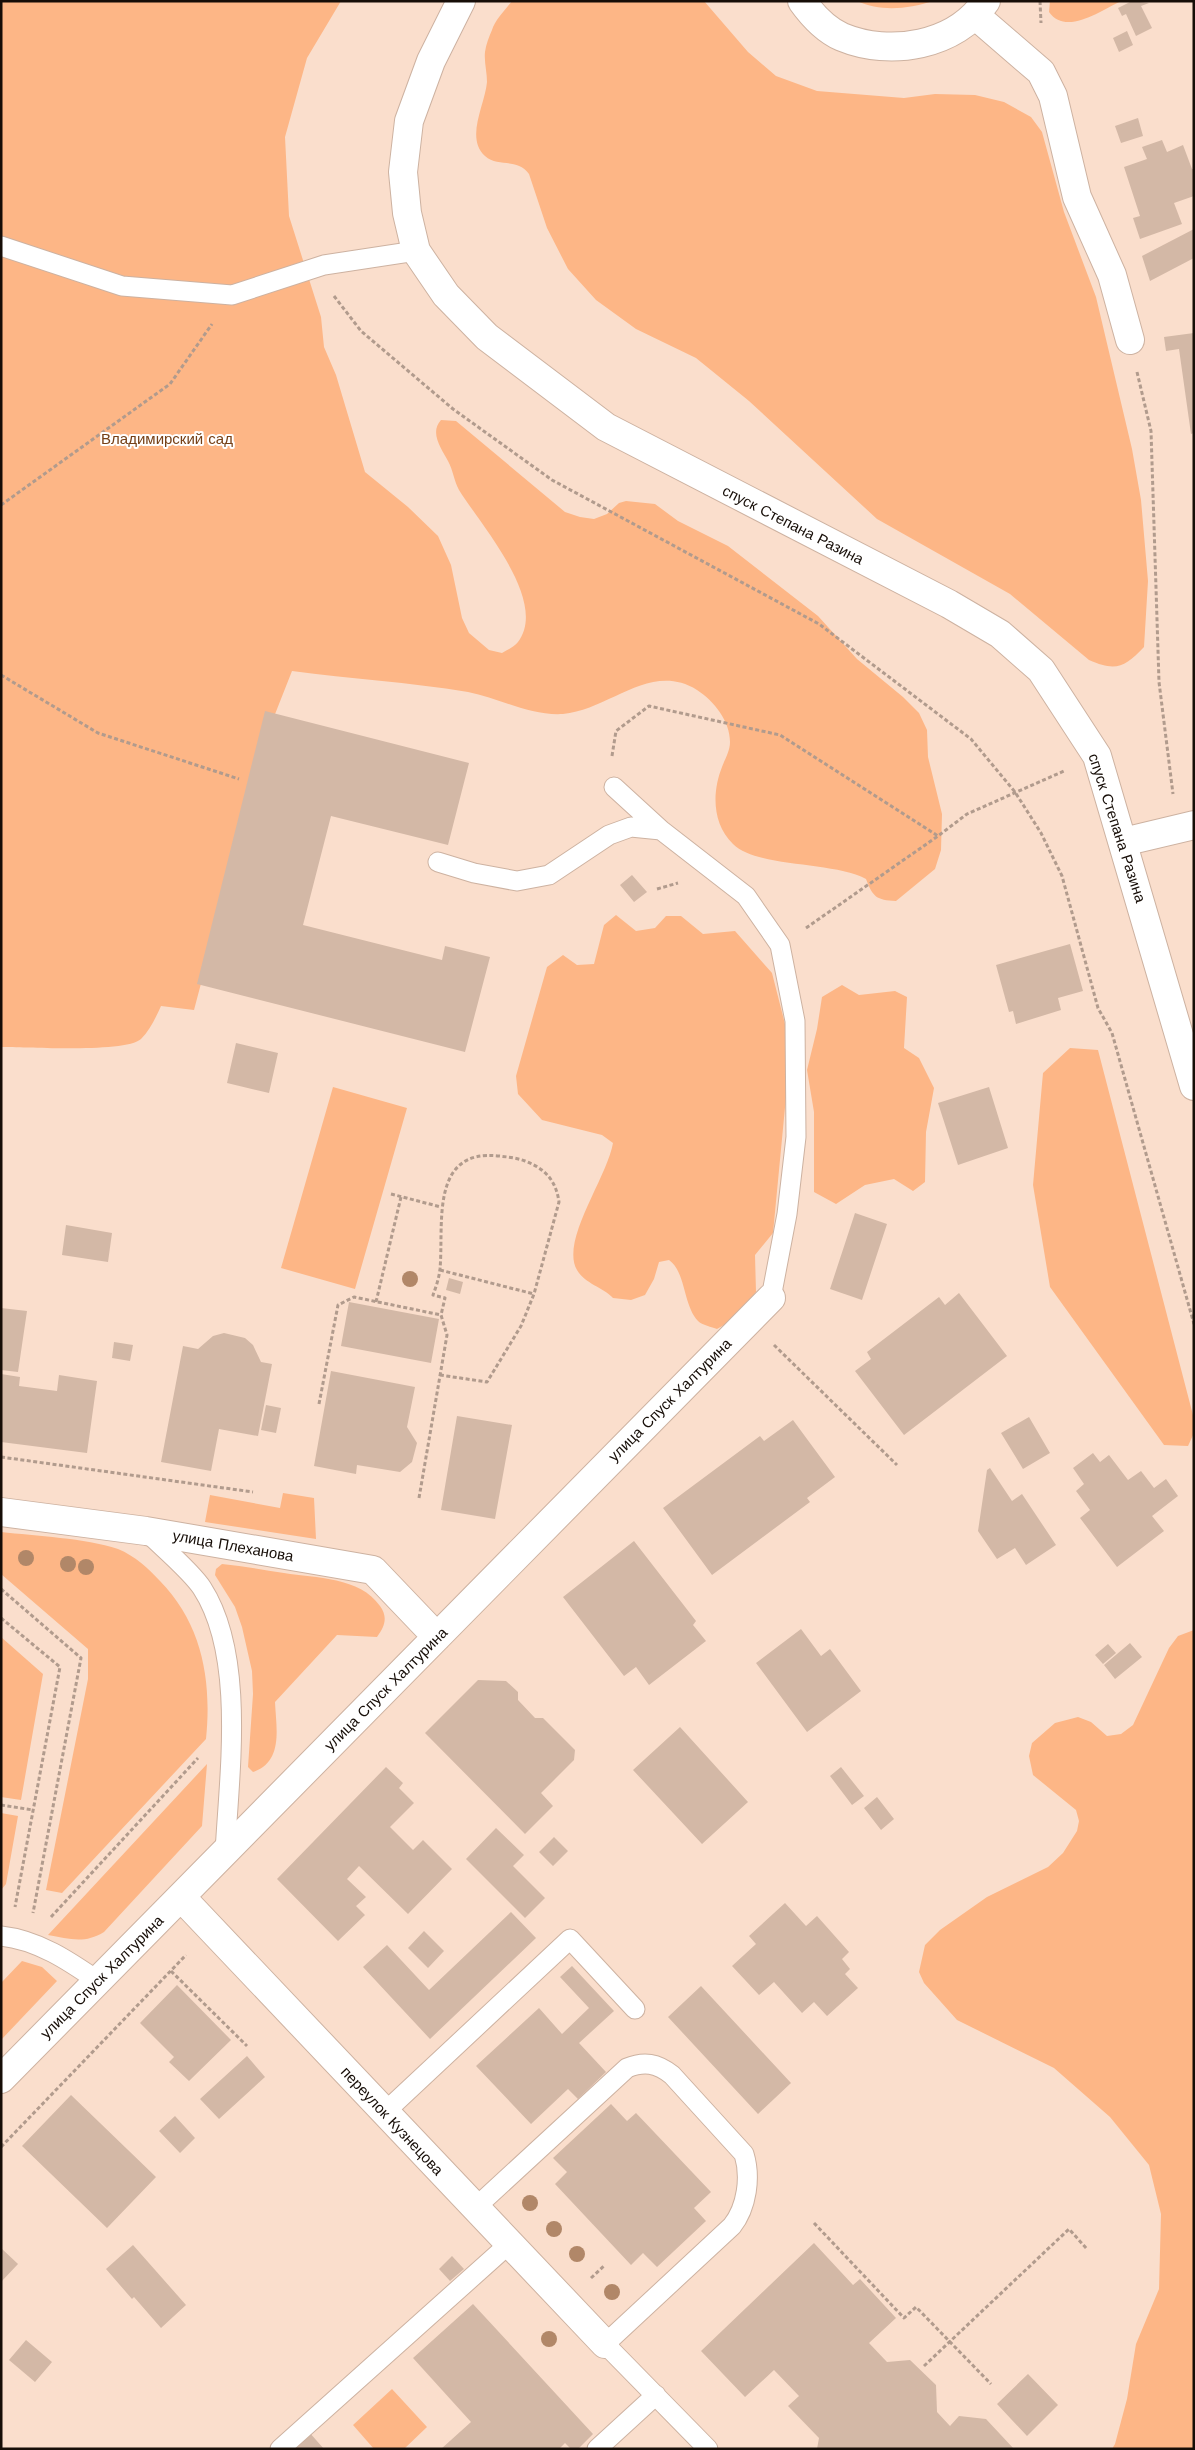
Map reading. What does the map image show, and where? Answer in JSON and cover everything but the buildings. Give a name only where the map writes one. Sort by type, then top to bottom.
[{"type":"street","name":"спуск Степана Разина","points":[[461,1],[431,62],[409,121],[403,172],[407,213],[416,251],[446,295],[487,337],[606,427],[948,604],[1000,634],[1041,670],[1097,756],[1194,1086]]},
{"type":"street","points":[[802,1],[813,16],[840,36],[873,46],[904,47],[933,40],[981,9],[1041,72],[1053,96],[1077,197],[1112,274],[1130,340]]},
{"type":"street","points":[[1123,842],[1186,827]]},
{"type":"street","name":"улица Спуск Халтурина","points":[[1,2080],[771,1298]]},
{"type":"street","name":"улица Плеханова","points":[[1,1512],[146,1531],[373,1570],[437,1637]]},
{"type":"street","name":"переулок Кузнецова","points":[[181,1897],[604,2344]]},
{"type":"lane","points":[[1,246],[122,286],[232,295],[324,265],[416,251]]},
{"type":"lane","points":[[614,787],[661,830],[746,896],[780,945],[795,1021],[796,1137],[787,1214],[771,1298]]},
{"type":"lane","points":[[438,862],[474,873],[517,881],[549,875],[608,835],[631,827],[661,830]]},
{"type":"lane","points":[[146,1531],[202,1587],[217,1620],[227,1662],[231,1723],[225,1852]]},
{"type":"lane","points":[[1,1936],[27,1942],[64,1958],[98,1981]]},
{"type":"lane","points":[[385,2112],[570,1939],[635,2009]]},
{"type":"lane","points":[[475,2208],[627,2068],[646,2063],[664,2069],[672,2075],[744,2154],[747,2163],[747,2181],[743,2207],[740,2216],[732,2226],[604,2344],[708,2449]]},
{"type":"lane","points":[[280,2449],[509,2244]]},
{"type":"lane","points":[[597,2449],[656,2395]]},
{"type":"path","points":[[324,265],[334,296],[361,331],[453,409],[552,480],[819,624],[971,739],[1015,792],[1041,833],[1062,876],[1098,1008],[1112,1033],[1194,1324]]},
{"type":"path","points":[[1,505],[170,384],[232,295]]},
{"type":"path","points":[[1130,340],[1151,432],[1159,682],[1186,827]]},
{"type":"path","points":[[1,675],[98,733],[239,780]]},
{"type":"path","points":[[614,787],[609,774],[616,731],[649,706],[780,735],[938,836]]},
{"type":"path","points":[[821,919],[967,814],[1097,756]]},
{"type":"path","points":[[419,1498],[440,1375],[447,1334],[441,1316],[445,1298],[433,1295],[440,1270],[441,1207],[448,1182],[461,1163],[474,1157],[490,1155],[519,1159],[538,1166],[550,1176],[557,1190],[559,1202],[534,1294],[521,1326],[487,1382],[440,1375]]},
{"type":"path","points":[[391,1194],[441,1207]]},
{"type":"path","points":[[376,1302],[401,1197]]},
{"type":"path","points":[[440,1270],[534,1294]]},
{"type":"path","points":[[319,1404],[338,1305],[354,1297],[441,1316]]},
{"type":"path","points":[[749,1321],[897,1465]]},
{"type":"path","points":[[1,1457],[253,1492]]},
{"type":"path","points":[[1,1589],[81,1658],[27,1942]]},
{"type":"path","points":[[1,1618],[60,1668],[21,1873]]},
{"type":"path","points":[[27,1942],[231,1723]]},
{"type":"path","points":[[1,1805],[33,1810]]},
{"type":"path","points":[[1,2148],[191,1950]]},
{"type":"path","points":[[171,1970],[247,2046]]},
{"type":"path","points":[[814,2223],[904,2318],[916,2307],[991,2384]]},
{"type":"path","points":[[924,2366],[1069,2229],[1086,2249]]},
{"type":"green space","name":"Владимирский сад","points":[[1,1],[341,1],[307,58],[285,137],[289,216],[321,317],[324,347],[336,375],[365,472],[408,507],[438,536],[451,565],[462,618],[469,633],[489,650],[502,653],[518,642],[525,625],[525,606],[508,563],[457,487],[450,464],[436,436],[436,430],[441,420],[456,421],[565,512],[594,519],[607,514],[619,503],[626,501],[655,504],[678,521],[728,546],[818,616],[857,659],[903,697],[919,713],[927,730],[928,757],[942,814],[941,850],[935,869],[896,901],[889,901],[873,894],[866,879],[852,873],[759,857],[744,852],[733,844],[721,827],[716,807],[719,777],[730,745],[727,727],[720,712],[709,700],[697,690],[680,683],[663,681],[646,684],[580,711],[551,714],[527,710],[468,692],[292,671],[266,737],[194,1010],[161,1006],[141,1039],[132,1043],[97,1048],[1,1047]]},
{"type":"green space","points":[[512,1],[704,1],[748,52],[776,76],[817,91],[904,98],[935,94],[975,95],[1004,102],[1031,117],[1042,132],[1064,212],[1096,297],[1132,449],[1141,500],[1148,581],[1144,647],[1137,654],[1120,666],[1106,666],[1089,660],[1010,594],[877,519],[749,401],[696,358],[636,329],[596,300],[568,269],[547,228],[529,174],[519,166],[490,160],[479,149],[476,131],[486,91],[486,46],[495,23]]},
{"type":"green space","points":[[857,1],[933,1],[914,6],[885,8]]},
{"type":"green space","points":[[1050,1],[1121,1],[1084,19],[1064,22],[1056,19],[1049,12]]},
{"type":"green space","points":[[616,915],[636,931],[655,928],[666,916],[681,916],[703,934],[735,931],[772,973],[786,1028],[786,1097],[773,1233],[755,1255],[756,1292],[736,1318],[717,1329],[704,1325],[693,1314],[679,1272],[669,1260],[659,1262],[654,1279],[645,1295],[631,1300],[613,1298],[580,1275],[573,1258],[579,1226],[609,1157],[613,1143],[602,1135],[542,1120],[518,1094],[516,1076],[547,967],[563,955],[577,965],[594,964],[604,925]]},
{"type":"green space","points":[[842,985],[859,995],[895,991],[907,997],[904,1048],[919,1058],[934,1088],[926,1132],[925,1182],[913,1191],[894,1179],[865,1185],[836,1204],[814,1192],[814,1112],[807,1070],[817,1029],[822,997]]},
{"type":"green space","points":[[1070,1048],[1098,1050],[1194,1419],[1194,1433],[1188,1446],[1164,1445],[1050,1287],[1033,1185],[1043,1073]]},
{"type":"green space","points":[[333,1087],[407,1108],[355,1289],[281,1268]]},
{"type":"green space","points":[[283,1493],[314,1498],[316,1539],[205,1522],[210,1495],[280,1508]]},
{"type":"green space","points":[[1,1532],[91,1542],[118,1549],[136,1559],[160,1581],[186,1616],[195,1634],[205,1674],[207,1695],[206,1739],[62,1893],[46,1890],[88,1679],[88,1649],[1,1574]]},
{"type":"green space","points":[[222,1564],[337,1580],[361,1589],[371,1596],[380,1606],[385,1618],[384,1625],[377,1637],[337,1635],[275,1702],[277,1732],[274,1752],[270,1760],[263,1767],[253,1772],[248,1767],[253,1694],[252,1671],[242,1627],[235,1607],[215,1575],[216,1569]]},
{"type":"green space","points":[[1194,1630],[1194,2449],[1112,2449],[1127,2399],[1136,2344],[1159,2289],[1161,2214],[1149,2165],[1110,2117],[1054,2068],[957,2020],[924,1983],[919,1972],[925,1945],[940,1930],[987,1897],[1048,1867],[1063,1853],[1077,1831],[1079,1821],[1076,1810],[1033,1775],[1029,1756],[1032,1743],[1055,1723],[1078,1717],[1091,1722],[1107,1736],[1121,1734],[1133,1725],[1169,1648],[1178,1636]]},
{"type":"green space","points":[[1,1637],[43,1674],[21,1800],[1,1797]]},
{"type":"green space","points":[[207,1764],[202,1826],[104,1932],[97,1936],[83,1939],[48,1935]]},
{"type":"green space","points":[[1,1813],[18,1816],[6,1884],[1,1890]]},
{"type":"green space","points":[[22,1961],[42,1967],[57,1981],[1,2040],[1,1983]]},
{"type":"green space","points":[[392,2389],[427,2427],[404,2449],[374,2449],[353,2425]]}]
